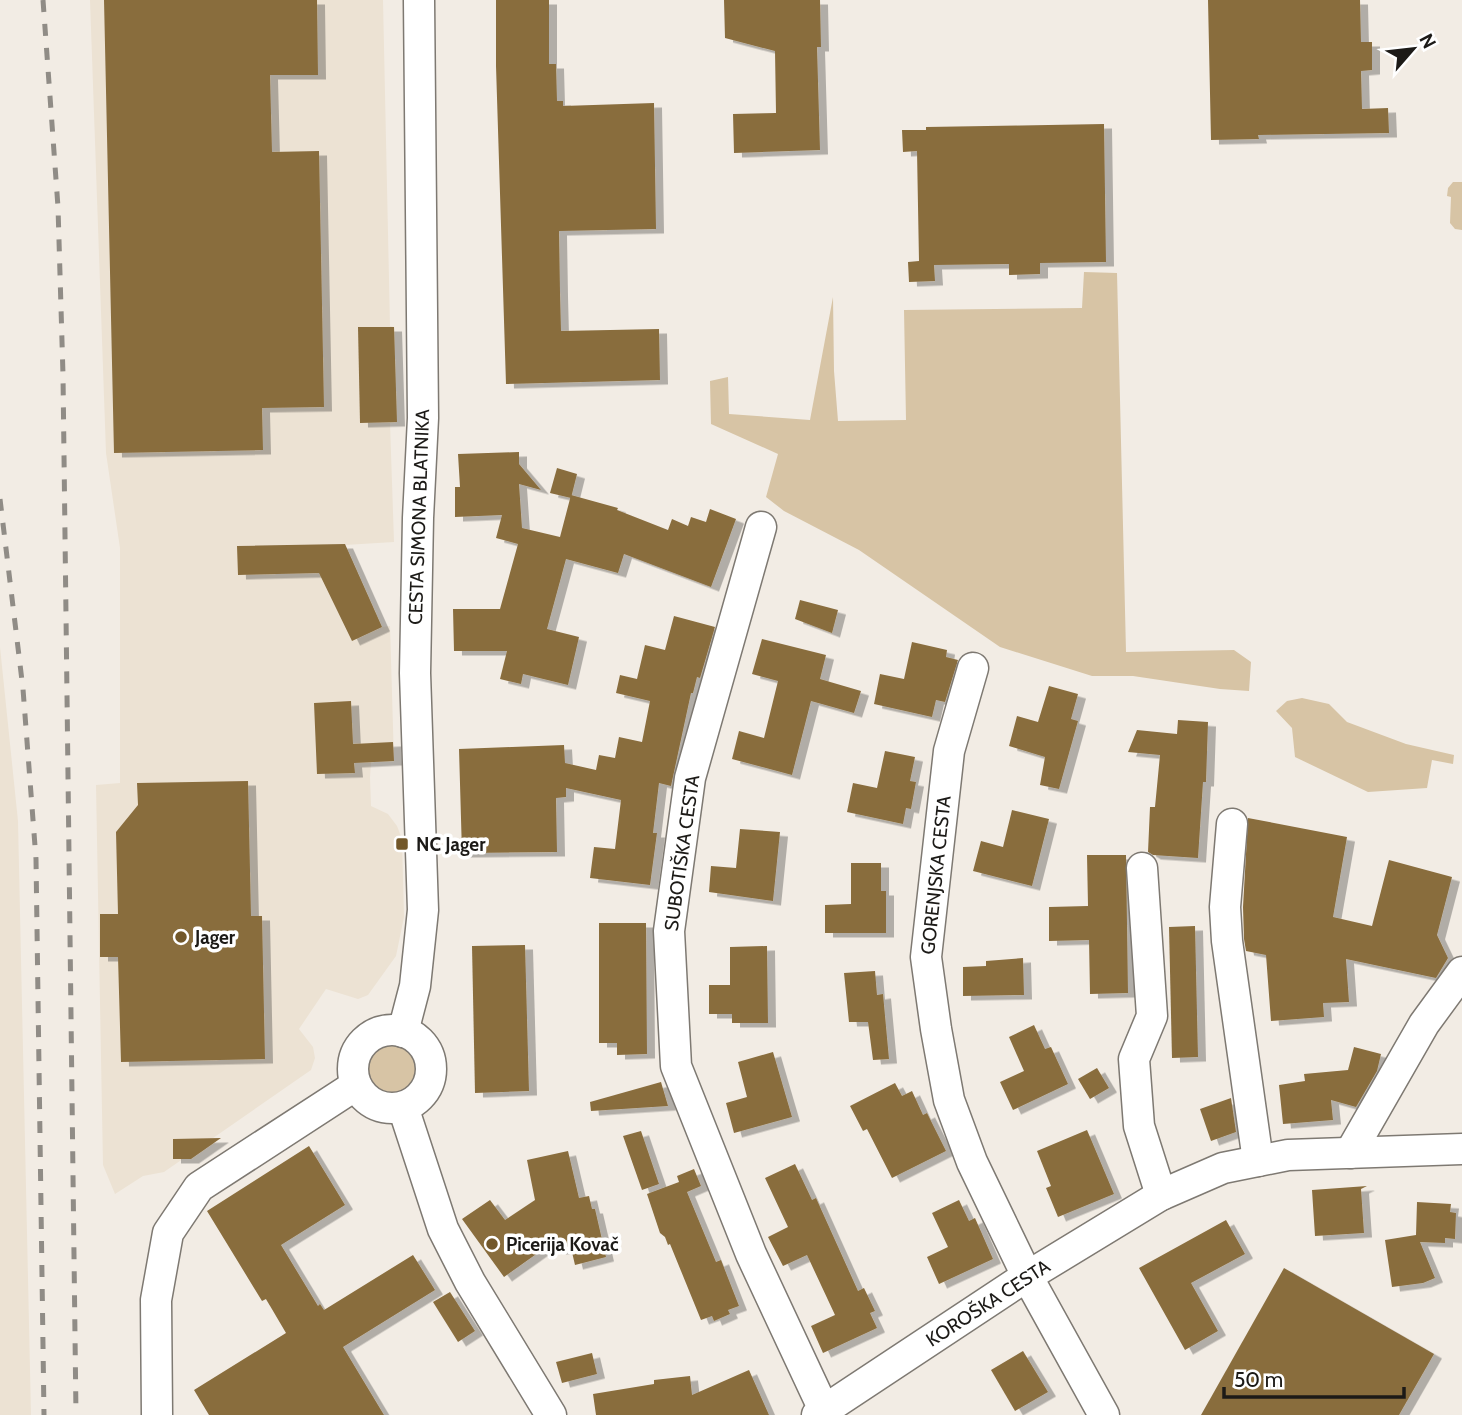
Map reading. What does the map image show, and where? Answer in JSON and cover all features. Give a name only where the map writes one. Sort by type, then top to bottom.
[{"type":"street","name":"CESTA SIMONA BLATNIKA","points":[[403,1032],[415,986],[424,910],[415,673],[423,418],[419,0]]},
{"type":"street","name":"SUBOTIŠKA CESTA","points":[[761,527],[690,778],[669,931],[676,1066],[751,1254],[821,1412]]},
{"type":"street","name":"GORENJSKA CESTA","points":[[973,668],[949,751],[926,957],[936,1029],[949,1100],[972,1162],[1027,1276],[1104,1415]]},
{"type":"street","points":[[1232,824],[1226,919],[1258,1161]]},
{"type":"street","points":[[1142,868],[1152,1016],[1134,1059],[1139,1126],[1161,1195]]},
{"type":"street","points":[[1350,1153],[1424,1024],[1462,972]]},
{"type":"street","points":[[388,1030],[403,1032],[418,1040],[428,1053],[432,1070],[428,1086],[418,1099],[403,1107],[389,1109],[364,1097],[356,1085],[353,1071],[355,1056],[374,1034],[388,1030]]},
{"type":"street","points":[[157,1415],[156,1300],[168,1233],[199,1187],[356,1085]]},
{"type":"street","points":[[403,1107],[443,1230],[470,1282],[551,1415]]},
{"type":"street","name":"KOROŠKA CESTA","points":[[821,1412],[1027,1276],[1161,1195],[1223,1168],[1288,1155],[1462,1149]]},
{"type":"shaded area","points":[[90,0],[383,0],[390,326],[394,327],[397,422],[390,423],[394,542],[345,545],[382,627],[390,626],[394,761],[371,762],[370,777],[371,806],[388,814],[402,839],[404,917],[396,956],[368,995],[358,999],[326,989],[299,1029],[313,1047],[315,1058],[311,1070],[164,1172],[143,1176],[115,1194],[103,1165],[96,785],[120,783],[120,548],[106,453]]},
{"type":"shaded area","points":[[1453,182],[1462,182],[1462,230],[1455,229],[1450,223],[1451,197],[1447,196],[1448,188]]},
{"type":"shaded area","points":[[1084,272],[1117,273],[1126,652],[1234,650],[1251,662],[1249,691],[1133,676],[1092,676],[1000,647],[859,550],[784,511],[766,497],[778,454],[711,424],[710,381],[728,377],[729,414],[810,420],[833,297],[838,421],[906,420],[904,310],[1082,308]]},
{"type":"shaded area","points":[[0,647],[18,821],[31,1415],[0,1415]]},
{"type":"shaded area","points":[[1302,698],[1329,704],[1347,722],[1406,744],[1454,755],[1453,764],[1432,760],[1427,788],[1368,792],[1295,757],[1292,728],[1276,711],[1287,701]]},
{"type":"shaded area","points":[[392,1040],[403,1042],[416,1053],[421,1069],[419,1080],[408,1093],[392,1098],[381,1096],[368,1085],[363,1069],[365,1058],[376,1045]]},
{"type":"building","points":[[104,0],[317,0],[318,75],[270,75],[272,152],[319,151],[324,407],[262,408],[263,450],[114,453]]},
{"type":"building","points":[[496,0],[549,0],[549,64],[556,64],[557,101],[563,101],[563,106],[654,103],[656,229],[559,231],[560,292],[561,331],[659,329],[660,380],[506,384]]},
{"type":"building","points":[[724,0],[820,0],[821,47],[817,47],[820,150],[734,153],[733,114],[776,113],[775,51],[725,38]]},
{"type":"building","points":[[1208,0],[1360,0],[1361,42],[1372,42],[1372,70],[1361,71],[1362,109],[1388,108],[1389,133],[1258,135],[1259,139],[1211,140]]},
{"type":"building","points":[[1104,124],[1106,262],[1040,263],[1040,274],[1009,275],[1009,264],[934,265],[935,281],[909,282],[908,262],[919,261],[917,151],[903,152],[902,130],[926,130],[926,127]]},
{"type":"building","points":[[358,327],[394,327],[397,422],[360,423]]},
{"type":"building","points":[[519,452],[519,464],[541,490],[519,484],[522,528],[560,537],[571,495],[618,508],[617,510],[668,530],[672,519],[688,526],[691,517],[706,522],[710,509],[736,519],[711,587],[624,554],[618,573],[566,559],[547,629],[579,637],[568,685],[523,674],[521,684],[500,679],[507,651],[454,651],[453,609],[500,609],[518,544],[496,538],[502,515],[455,517],[455,487],[460,487],[458,454]]},
{"type":"building","points":[[557,468],[577,474],[571,498],[550,493]]},
{"type":"building","points":[[345,544],[382,627],[352,641],[319,573],[238,575],[237,546]]},
{"type":"building","points":[[800,600],[838,610],[832,633],[795,619]]},
{"type":"building","points":[[674,616],[715,627],[700,678],[697,677],[691,693],[671,786],[659,783],[653,833],[657,833],[650,885],[590,878],[594,847],[615,849],[621,800],[566,788],[566,797],[556,798],[557,852],[462,853],[459,749],[564,745],[565,763],[596,770],[599,755],[615,758],[619,737],[642,742],[650,701],[616,693],[620,675],[637,679],[645,645],[665,650]]},
{"type":"building","points":[[762,639],[826,655],[820,679],[861,691],[854,713],[811,701],[792,775],[732,759],[739,731],[764,738],[778,681],[752,674]]},
{"type":"building","points":[[912,642],[947,650],[946,657],[958,660],[945,702],[936,700],[932,717],[874,704],[880,674],[904,679]]},
{"type":"building","points":[[1049,686],[1078,694],[1071,719],[1078,721],[1059,789],[1040,785],[1045,757],[1009,746],[1017,716],[1038,722]]},
{"type":"building","points":[[351,701],[353,744],[393,742],[394,761],[354,763],[355,773],[317,774],[314,703]]},
{"type":"building","points":[[1178,720],[1208,722],[1206,782],[1203,782],[1198,858],[1153,855],[1148,852],[1150,807],[1155,807],[1160,755],[1128,752],[1137,730],[1177,734]]},
{"type":"building","points":[[885,751],[915,757],[910,781],[916,782],[911,809],[906,808],[903,824],[847,812],[853,783],[877,788]]},
{"type":"building","name":"Jager","points":[[248,781],[251,916],[262,916],[265,1059],[121,1062],[118,957],[100,957],[100,914],[118,914],[116,832],[138,805],[137,783]]},
{"type":"building","points":[[1012,810],[1049,819],[1032,886],[973,871],[981,841],[1003,847]]},
{"type":"building","points":[[1248,818],[1347,837],[1333,917],[1372,926],[1389,860],[1452,877],[1437,935],[1448,958],[1436,978],[1346,959],[1349,1002],[1323,1003],[1324,1017],[1271,1021],[1266,955],[1246,951],[1244,939]]},
{"type":"building","points":[[740,829],[780,832],[773,901],[709,892],[711,866],[736,868]]},
{"type":"building","points":[[1087,855],[1126,855],[1128,993],[1090,994],[1089,940],[1049,941],[1049,907],[1088,906]]},
{"type":"building","points":[[851,863],[881,863],[881,891],[886,891],[886,933],[825,933],[825,905],[851,904]]},
{"type":"building","points":[[599,923],[646,923],[647,1054],[617,1055],[617,1043],[599,1043]]},
{"type":"building","points":[[1195,926],[1198,1057],[1172,1058],[1169,927]]},
{"type":"building","points":[[525,945],[529,1091],[475,1093],[472,946]]},
{"type":"building","points":[[767,946],[768,1023],[732,1023],[732,1014],[709,1014],[709,985],[730,985],[730,947]]},
{"type":"building","points":[[1023,958],[1024,995],[963,996],[963,967],[986,966],[986,961]]},
{"type":"building","points":[[875,971],[877,995],[883,994],[889,1059],[873,1060],[868,1022],[849,1022],[844,973]]},
{"type":"building","points":[[1034,1025],[1045,1049],[1051,1047],[1068,1084],[1013,1110],[1000,1082],[1024,1071],[1009,1037]]},
{"type":"building","points":[[1354,1047],[1381,1054],[1377,1071],[1356,1107],[1331,1100],[1333,1120],[1283,1124],[1279,1085],[1305,1081],[1304,1074],[1348,1070]]},
{"type":"building","points":[[773,1052],[792,1117],[734,1133],[726,1103],[747,1097],[738,1062]]},
{"type":"building","points":[[1097,1068],[1109,1088],[1090,1099],[1078,1079]]},
{"type":"building","points":[[661,1082],[668,1106],[591,1111],[590,1102]]},
{"type":"building","points":[[895,1083],[902,1096],[912,1091],[923,1115],[927,1113],[946,1151],[892,1178],[867,1129],[863,1131],[850,1106]]},
{"type":"building","points":[[1231,1098],[1236,1132],[1211,1141],[1200,1109]]},
{"type":"building","points":[[1087,1130],[1114,1194],[1058,1217],[1046,1188],[1051,1186],[1037,1151]]},
{"type":"building","points":[[641,1131],[659,1184],[642,1190],[623,1136]]},
{"type":"building","points":[[221,1138],[191,1159],[173,1159],[173,1139]]},
{"type":"building","points":[[309,1146],[345,1205],[281,1245],[318,1306],[320,1304],[324,1310],[413,1255],[435,1290],[343,1347],[384,1415],[209,1415],[194,1390],[286,1333],[266,1299],[262,1301],[207,1211]]},
{"type":"building","points":[[568,1151],[579,1198],[589,1196],[592,1209],[595,1209],[606,1257],[575,1265],[571,1248],[558,1250],[556,1240],[504,1277],[462,1219],[490,1200],[505,1220],[535,1200],[527,1160]]},
{"type":"building","points":[[795,1164],[812,1200],[816,1198],[858,1291],[864,1288],[875,1311],[870,1313],[877,1328],[823,1353],[811,1326],[835,1315],[807,1255],[783,1266],[768,1237],[788,1227],[765,1178]]},
{"type":"building","points":[[694,1169],[701,1186],[687,1192],[716,1262],[721,1260],[739,1306],[728,1310],[730,1314],[714,1321],[712,1316],[701,1320],[670,1244],[668,1245],[660,1233],[647,1194],[679,1182],[677,1176]]},
{"type":"building","points":[[1367,1186],[1361,1189],[1364,1233],[1315,1236],[1312,1190]]},
{"type":"building","points":[[959,1200],[969,1221],[975,1218],[993,1259],[939,1284],[927,1257],[948,1247],[932,1213]]},
{"type":"building","points":[[1417,1202],[1451,1204],[1450,1212],[1456,1213],[1455,1239],[1445,1238],[1445,1243],[1420,1242],[1435,1278],[1423,1283],[1392,1287],[1385,1240],[1416,1235]]},
{"type":"building","points":[[1226,1220],[1245,1254],[1191,1283],[1218,1331],[1185,1350],[1139,1268]]},
{"type":"building","points":[[1284,1268],[1434,1354],[1399,1415],[1201,1415]]},
{"type":"building","points":[[450,1292],[475,1331],[458,1342],[433,1302]]},
{"type":"building","points":[[1023,1351],[1048,1392],[1015,1411],[991,1370]]},
{"type":"building","points":[[592,1353],[597,1374],[562,1383],[556,1362]]},
{"type":"building","points":[[749,1370],[769,1415],[596,1415],[593,1394],[654,1384],[654,1380],[690,1376],[692,1395]]},
{"type":"railway","points":[[43,0],[58,207],[63,375],[76,1415]]},
{"type":"railway","points":[[0,499],[23,689],[36,859],[44,1415]]},
{"type":"place","name":"NC Jager","points":[[402,844]]},
{"type":"place","name":"Jager","points":[[181,937]]},
{"type":"place","name":"Picerija Kovač","points":[[492,1244]]}]
